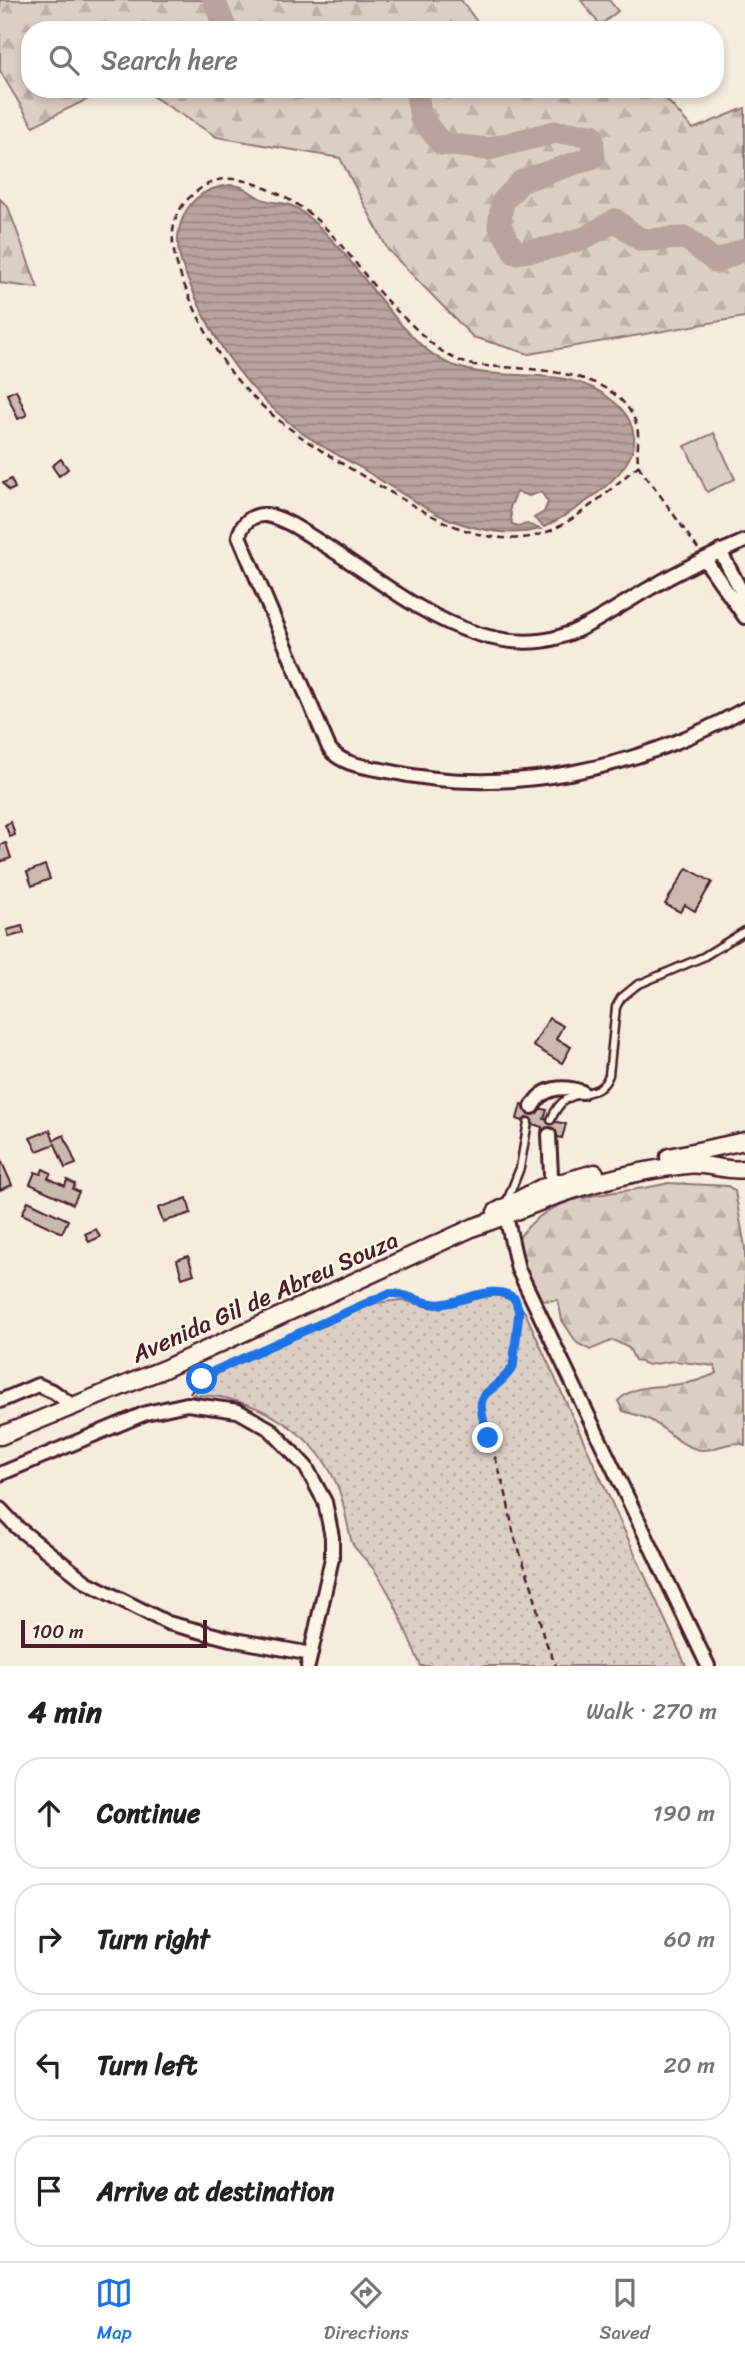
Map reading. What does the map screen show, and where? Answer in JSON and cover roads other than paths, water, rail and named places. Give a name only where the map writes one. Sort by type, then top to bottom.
[{"type":"street","points":[[745,541],[661,582],[591,625],[554,639],[525,644],[477,634],[452,624],[427,611],[315,539],[274,518],[264,515],[251,518],[239,536],[329,748],[337,757],[362,766],[422,777],[488,781],[546,776],[598,768],[645,754],[688,738],[745,709]]},
{"type":"street","points":[[720,551],[745,598]]},
{"type":"street","points":[[705,560],[745,617]]},
{"type":"street","points":[[532,1107],[542,1094],[559,1087],[582,1092]]},
{"type":"street","points":[[549,1135],[552,1191]]},
{"type":"street","name":"Avenida Gil de Abreu Souza","points":[[0,1436],[164,1370],[552,1191],[615,1168],[745,1142]]},
{"type":"street","name":"Avenida Gil de Abreu Souza","points":[[552,1191],[689,1164],[732,1170],[745,1168]]},
{"type":"street","points":[[505,1212],[518,1269],[708,1666]]},
{"type":"street","points":[[0,1401],[38,1385],[54,1392],[73,1406]]},
{"type":"street","points":[[0,1474],[146,1413],[187,1404],[238,1411],[270,1429],[306,1468],[325,1503],[332,1536],[332,1558],[310,1660],[168,1623],[86,1582],[18,1528],[0,1509]]},
{"type":"lane","points":[[551,1121],[563,1102],[582,1092],[591,1093],[605,1085],[609,1075],[616,1007],[629,990],[647,979],[703,957],[745,931]]},
{"type":"lane","points":[[505,1212],[520,1168],[527,1122]]},
{"type":"waterway","points":[[214,0],[222,21]]},
{"type":"waterway","points":[[418,98],[421,118],[442,144],[488,149],[555,132],[592,135],[594,157],[522,181],[503,201],[499,224],[515,253],[550,248],[585,238],[615,220],[641,240],[686,238],[716,262],[745,249]]}]
